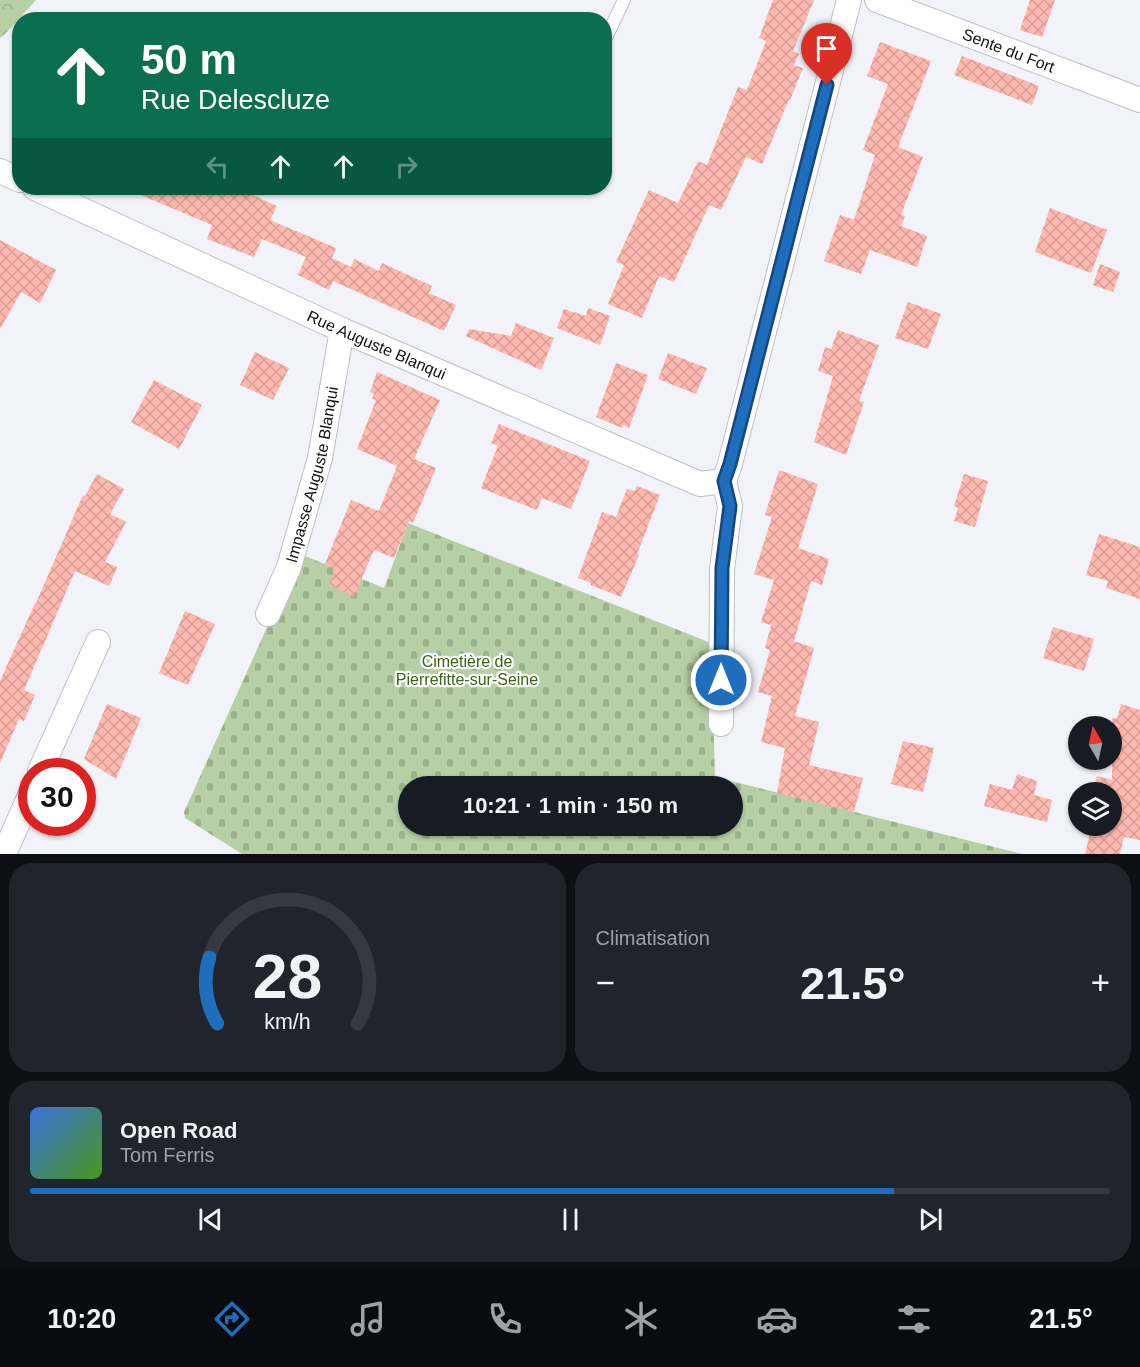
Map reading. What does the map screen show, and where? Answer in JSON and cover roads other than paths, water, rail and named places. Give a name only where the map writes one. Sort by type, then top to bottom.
[{"type":"street","points":[[721,724],[722,568],[730,506],[724,481],[849,0]]},
{"type":"street","name":"Sente du Fort","points":[[877,0],[1140,100]]},
{"type":"street","name":"Rue Auguste Blanqui","points":[[50,195],[342,330],[700,484],[724,481]]},
{"type":"street","name":"Impasse Auguste Blanqui","points":[[268,614],[289,567],[320,458],[342,330]]},
{"type":"street","points":[[46,758],[98,642]]},
{"type":"street","points":[[4,854],[18,822]]},
{"type":"lane","points":[[612,25],[624,0]]},
{"type":"park label","name":"Cimetière de Pierrefitte-sur-Seine","points":[[467,670]]}]
